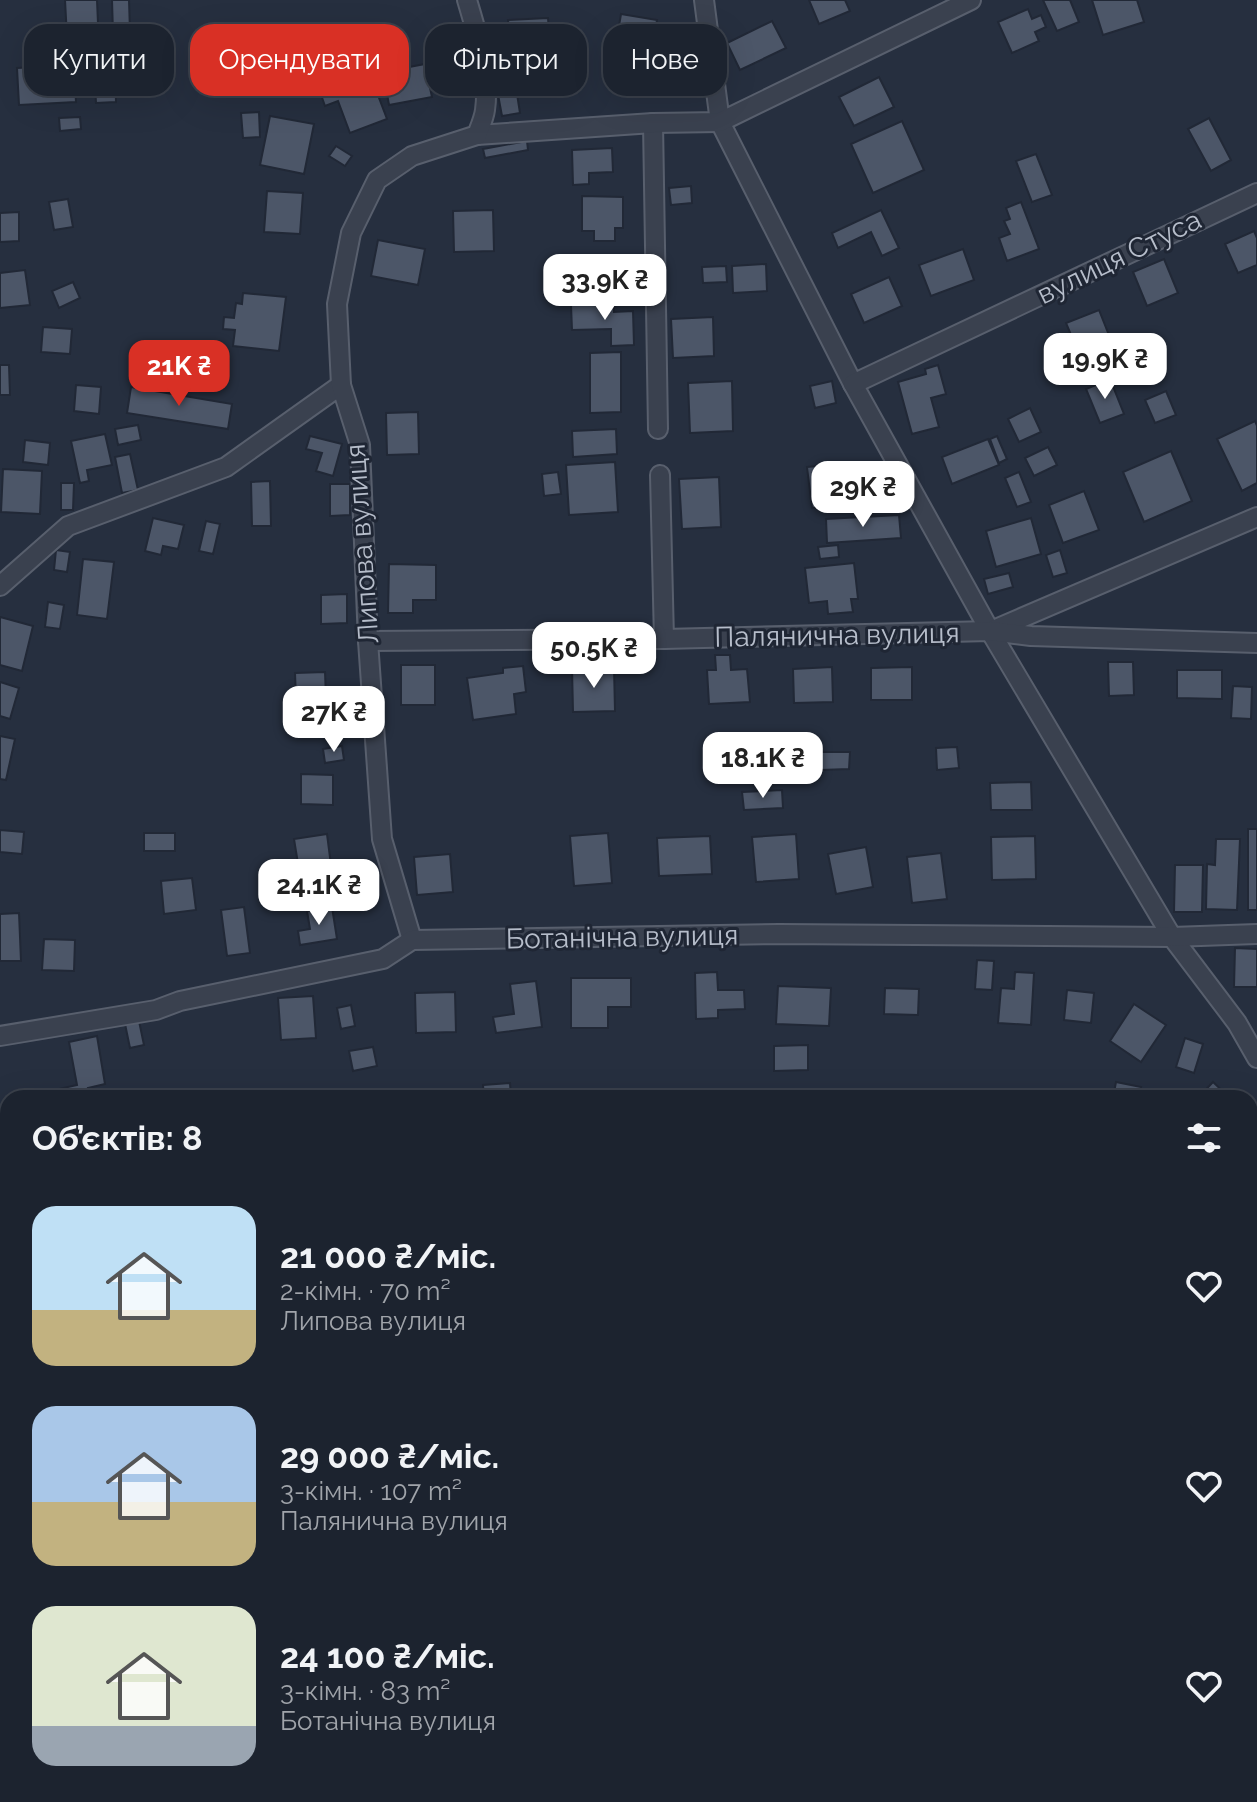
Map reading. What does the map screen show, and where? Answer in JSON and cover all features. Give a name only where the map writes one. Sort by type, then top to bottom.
[{"type":"street","points":[[467,0],[485,82],[485,110],[477,135]]},
{"type":"street","points":[[704,0],[720,122],[853,384],[990,631],[1172,937],[1237,1023],[1257,1058]]},
{"type":"street","points":[[720,122],[971,0]]},
{"type":"street","name":"Липова вулиця","points":[[412,940],[382,839],[368,641],[360,445],[341,385],[337,304],[351,233],[377,180],[412,156],[477,135],[653,123],[720,122]]},
{"type":"street","points":[[653,123],[658,429]]},
{"type":"street","name":"вулиця Стуса","points":[[853,384],[1257,193]]},
{"type":"street","points":[[0,586],[68,526],[226,467],[341,385]]},
{"type":"street","points":[[660,475],[664,639]]},
{"type":"street","points":[[990,631],[1257,517]]},
{"type":"street","name":"Палянична вулиця","points":[[368,641],[664,639],[990,631],[1031,636],[1257,643]]},
{"type":"street","name":"Ботанічна вулиця","points":[[0,1036],[156,1010],[180,1001],[383,959],[412,940],[779,934],[1172,937],[1257,934]]},
{"type":"building","points":[[65,0],[97,0],[98,23],[106,23],[106,24],[66,24]]},
{"type":"building","points":[[112,0],[129,0],[130,24],[113,24]]},
{"type":"building","points":[[809,0],[845,0],[850,11],[819,24]]},
{"type":"building","points":[[1043,0],[1070,0],[1079,22],[1057,31]]},
{"type":"building","points":[[1092,0],[1137,0],[1144,22],[1103,35]]},
{"type":"building","points":[[1028,9],[1032,19],[1041,15],[1046,27],[1035,32],[1039,41],[1012,53],[998,22]]},
{"type":"building","points":[[621,14],[657,20],[656,24],[619,24]]},
{"type":"building","points":[[548,18],[548,24],[508,24],[508,20]]},
{"type":"building","points":[[772,21],[786,48],[740,70],[727,43]]},
{"type":"building","points":[[425,64],[425,96],[432,97],[389,105],[387,96],[409,96],[409,67]]},
{"type":"building","points":[[17,68],[24,68],[24,96],[76,96],[76,102],[19,105]]},
{"type":"building","points":[[879,77],[894,107],[854,126],[839,97]]},
{"type":"building","points":[[96,96],[116,96],[116,102],[96,103]]},
{"type":"building","points":[[321,96],[378,96],[387,119],[350,133],[338,101],[325,106]]},
{"type":"building","points":[[498,96],[517,96],[520,113],[502,116]]},
{"type":"building","points":[[259,112],[260,137],[243,138],[241,113]]},
{"type":"building","points":[[270,116],[314,124],[304,174],[260,165]]},
{"type":"building","points":[[80,117],[81,129],[60,131],[59,118]]},
{"type":"building","points":[[1209,118],[1231,160],[1211,171],[1188,129]]},
{"type":"building","points":[[902,121],[924,170],[873,193],[851,144]]},
{"type":"building","points":[[527,141],[528,150],[485,158],[483,149]]},
{"type":"building","points":[[336,146],[352,156],[345,166],[329,156]]},
{"type":"building","points":[[612,148],[613,172],[589,173],[589,184],[573,185],[572,150]]},
{"type":"building","points":[[1036,154],[1052,195],[1032,202],[1016,161]]},
{"type":"building","points":[[691,186],[692,203],[671,205],[669,188]]},
{"type":"building","points":[[267,191],[303,193],[300,234],[264,232]]},
{"type":"building","points":[[582,196],[623,197],[623,228],[615,228],[615,241],[594,241],[594,231],[582,231]]},
{"type":"building","points":[[68,199],[73,227],[54,230],[49,202]]},
{"type":"building","points":[[1021,202],[1039,249],[1007,261],[999,238],[1010,234],[1004,221],[1010,219],[1006,208]]},
{"type":"building","points":[[493,210],[494,251],[454,252],[453,211]]},
{"type":"building","points":[[881,210],[899,248],[882,256],[871,232],[838,248],[832,233]]},
{"type":"building","points":[[19,212],[19,241],[0,242],[0,213]]},
{"type":"building","points":[[1254,231],[1257,265],[1238,273],[1225,244]]},
{"type":"building","points":[[378,240],[425,249],[418,285],[371,276]]},
{"type":"building","points":[[963,249],[974,280],[931,296],[919,265]]},
{"type":"building","points":[[1164,259],[1178,293],[1147,306],[1133,272]]},
{"type":"building","points":[[766,264],[767,291],[733,293],[732,266]]},
{"type":"building","points":[[726,266],[727,282],[703,283],[702,267]]},
{"type":"building","points":[[25,270],[30,305],[0,308],[0,273]]},
{"type":"building","points":[[889,277],[902,306],[864,323],[851,294]]},
{"type":"building","points":[[73,282],[80,298],[59,308],[52,291]]},
{"type":"building","points":[[243,293],[286,297],[279,351],[233,346],[235,330],[223,329],[224,317],[234,318],[236,303],[242,304]]},
{"type":"building","points":[[614,304],[614,312],[633,311],[634,345],[611,346],[611,329],[572,330],[571,305]]},
{"type":"building","points":[[1099,310],[1116,353],[1084,366],[1066,323]]},
{"type":"building","points":[[713,317],[714,356],[673,358],[671,319]]},
{"type":"building","points":[[43,327],[72,329],[70,354],[41,352]]},
{"type":"building","points":[[621,352],[621,412],[590,413],[590,353]]},
{"type":"building","points":[[0,365],[9,365],[10,395],[0,395]]},
{"type":"building","points":[[938,365],[946,394],[931,398],[939,427],[912,434],[898,382],[926,374],[925,369]]},
{"type":"building","points":[[1110,379],[1124,414],[1100,423],[1086,389]]},
{"type":"building","points":[[732,381],[733,431],[690,433],[688,383]]},
{"type":"building","points":[[832,381],[836,403],[815,408],[810,386]]},
{"type":"building","points":[[76,385],[101,387],[99,414],[74,411]]},
{"type":"building","points":[[131,387],[232,404],[228,429],[127,413]]},
{"type":"building","points":[[1166,391],[1176,415],[1155,423],[1145,400]]},
{"type":"building","points":[[1030,408],[1041,432],[1019,442],[1008,419]]},
{"type":"building","points":[[418,412],[419,454],[387,455],[386,413]]},
{"type":"building","points":[[1255,421],[1257,483],[1242,491],[1217,439]]},
{"type":"building","points":[[138,425],[141,440],[118,445],[115,429]]},
{"type":"building","points":[[616,429],[617,454],[573,457],[572,431]]},
{"type":"building","points":[[105,434],[112,465],[87,470],[89,481],[80,483],[71,441]]},
{"type":"building","points":[[310,436],[342,444],[333,476],[316,471],[322,453],[306,449]]},
{"type":"building","points":[[997,436],[1007,459],[999,463],[990,439]]},
{"type":"building","points":[[988,439],[999,465],[952,484],[942,457]]},
{"type":"building","points":[[25,440],[50,443],[48,465],[23,462]]},
{"type":"building","points":[[1048,447],[1057,465],[1034,476],[1025,458]]},
{"type":"building","points":[[1171,451],[1192,501],[1144,522],[1123,472]]},
{"type":"building","points":[[130,454],[138,490],[122,493],[115,457]]},
{"type":"building","points":[[615,462],[618,512],[569,515],[566,465]]},
{"type":"building","points":[[838,464],[842,505],[812,508],[807,467]]},
{"type":"building","points":[[3,469],[42,471],[40,514],[1,512]]},
{"type":"building","points":[[558,472],[561,494],[544,496],[542,474]]},
{"type":"building","points":[[1019,472],[1031,502],[1017,507],[1005,478]]},
{"type":"building","points":[[719,477],[721,527],[682,529],[679,479]]},
{"type":"building","points":[[270,481],[271,526],[252,526],[251,482]]},
{"type":"building","points":[[61,483],[74,483],[73,510],[61,510]]},
{"type":"building","points":[[330,484],[350,484],[350,515],[330,516]]},
{"type":"building","points":[[1084,491],[1099,530],[1063,543],[1049,505]]},
{"type":"building","points":[[899,515],[901,538],[827,543],[826,519]]},
{"type":"building","points":[[153,518],[184,525],[178,549],[163,546],[161,555],[145,551]]},
{"type":"building","points":[[1031,518],[1041,554],[996,567],[986,531]]},
{"type":"building","points":[[206,521],[220,524],[213,554],[199,551]]},
{"type":"building","points":[[838,545],[839,557],[820,559],[818,547]]},
{"type":"building","points":[[56,550],[70,552],[67,572],[54,570]]},
{"type":"building","points":[[1060,550],[1067,573],[1053,577],[1046,555]]},
{"type":"building","points":[[83,559],[114,562],[107,619],[77,615]]},
{"type":"building","points":[[854,563],[858,599],[851,599],[853,612],[828,614],[827,601],[809,603],[805,568]]},
{"type":"building","points":[[389,564],[436,565],[436,600],[413,600],[413,613],[388,613]]},
{"type":"building","points":[[1009,573],[1013,587],[988,594],[984,579]]},
{"type":"building","points":[[347,594],[347,623],[321,624],[321,595]]},
{"type":"building","points":[[48,602],[64,605],[60,629],[45,627]]},
{"type":"building","points":[[0,617],[33,626],[22,671],[0,665]]},
{"type":"building","points":[[715,655],[730,655],[731,670],[747,669],[750,702],[709,704],[707,670],[716,670]]},
{"type":"building","points":[[1108,662],[1133,662],[1134,695],[1109,696]]},
{"type":"building","points":[[401,665],[435,665],[435,705],[401,705]]},
{"type":"building","points":[[523,666],[526,692],[514,694],[516,714],[473,720],[467,678],[503,673],[503,668]]},
{"type":"building","points":[[614,667],[615,711],[573,712],[572,668]]},
{"type":"building","points":[[832,667],[833,702],[794,703],[793,669]]},
{"type":"building","points":[[912,667],[912,700],[871,700],[871,668]]},
{"type":"building","points":[[1177,670],[1222,670],[1222,699],[1177,698]]},
{"type":"building","points":[[325,672],[326,698],[296,699],[295,673]]},
{"type":"building","points":[[0,682],[19,688],[10,719],[0,716]]},
{"type":"building","points":[[1233,686],[1252,687],[1251,719],[1231,718]]},
{"type":"building","points":[[327,711],[328,723],[302,725],[301,713]]},
{"type":"building","points":[[0,736],[15,739],[6,780],[0,779]]},
{"type":"building","points":[[342,746],[344,760],[325,763],[323,749]]},
{"type":"building","points":[[957,747],[959,768],[937,770],[936,748]]},
{"type":"building","points":[[751,751],[752,773],[726,774],[725,752]]},
{"type":"building","points":[[821,752],[850,752],[849,769],[821,770]]},
{"type":"building","points":[[301,774],[333,775],[333,805],[301,804]]},
{"type":"building","points":[[1031,782],[1032,810],[991,810],[990,783]]},
{"type":"building","points":[[782,790],[783,808],[744,810],[742,792]]},
{"type":"building","points":[[1248,829],[1257,829],[1257,910],[1248,910]]},
{"type":"building","points":[[0,830],[24,832],[22,854],[0,852]]},
{"type":"building","points":[[144,833],[175,833],[175,851],[144,851]]},
{"type":"building","points":[[608,833],[612,883],[574,886],[570,836]]},
{"type":"building","points":[[327,834],[331,865],[299,870],[294,839]]},
{"type":"building","points":[[796,834],[799,879],[756,882],[752,837]]},
{"type":"building","points":[[710,836],[712,874],[659,876],[657,838]]},
{"type":"building","points":[[1035,836],[1036,879],[992,880],[991,837]]},
{"type":"building","points":[[1216,839],[1240,839],[1237,910],[1206,909],[1207,864],[1215,865]]},
{"type":"building","points":[[866,847],[873,887],[836,894],[828,854]]},
{"type":"building","points":[[941,853],[947,899],[912,903],[907,857]]},
{"type":"building","points":[[450,854],[453,892],[417,895],[414,857]]},
{"type":"building","points":[[1175,865],[1203,865],[1202,912],[1174,912]]},
{"type":"building","points":[[369,876],[371,886],[347,890],[345,879]]},
{"type":"building","points":[[192,878],[196,910],[164,914],[161,881]]},
{"type":"building","points":[[244,907],[250,953],[227,956],[221,910]]},
{"type":"building","points":[[332,907],[337,939],[300,945],[298,931],[310,929],[307,911]]},
{"type":"building","points":[[19,913],[21,961],[0,961],[0,914]]},
{"type":"building","points":[[44,939],[75,940],[74,971],[42,970]]},
{"type":"building","points":[[1235,948],[1257,949],[1257,987],[1234,987]]},
{"type":"building","points":[[977,960],[994,961],[992,990],[975,989]]},
{"type":"building","points":[[717,972],[718,990],[744,990],[745,1009],[718,1010],[718,1018],[696,1019],[695,973]]},
{"type":"building","points":[[1015,972],[1034,973],[1031,1025],[998,1023],[1001,988],[1014,989]]},
{"type":"building","points":[[571,978],[631,978],[631,1007],[608,1007],[608,1028],[571,1028]]},
{"type":"building","points":[[536,981],[542,1027],[496,1033],[493,1017],[514,1014],[510,984]]},
{"type":"building","points":[[778,986],[831,988],[829,1026],[776,1024]]},
{"type":"building","points":[[885,988],[919,989],[918,1015],[884,1014]]},
{"type":"building","points":[[1067,990],[1094,993],[1091,1023],[1064,1020]]},
{"type":"building","points":[[455,992],[456,1032],[416,1033],[415,993]]},
{"type":"building","points":[[313,996],[316,1038],[281,1040],[278,998]]},
{"type":"building","points":[[1134,1004],[1166,1025],[1141,1062],[1110,1041]]},
{"type":"building","points":[[351,1005],[355,1026],[341,1029],[337,1008]]},
{"type":"building","points":[[139,1021],[144,1045],[130,1048],[125,1024]]},
{"type":"building","points":[[97,1036],[105,1084],[88,1090],[59,1090],[77,1085],[69,1042]]},
{"type":"building","points":[[1185,1038],[1203,1044],[1194,1073],[1176,1067]]},
{"type":"building","points":[[808,1045],[808,1070],[774,1071],[774,1046]]},
{"type":"building","points":[[373,1047],[377,1066],[353,1071],[349,1051]]},
{"type":"building","points":[[1116,1082],[1141,1087],[1140,1090],[1114,1090]]},
{"type":"building","points":[[1213,1082],[1222,1090],[1206,1090]]},
{"type":"building","points":[[510,1083],[510,1090],[483,1090],[483,1085]]}]
